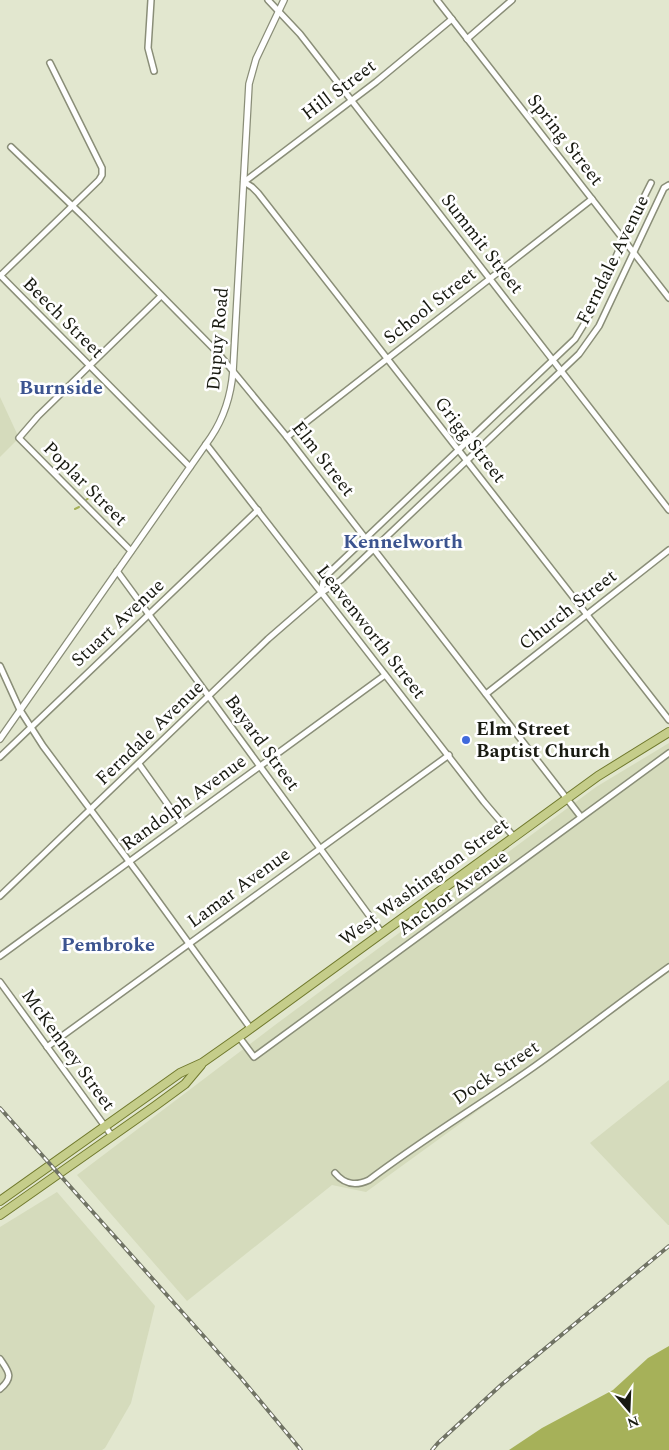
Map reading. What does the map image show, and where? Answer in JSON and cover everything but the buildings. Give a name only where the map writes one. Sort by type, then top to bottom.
[{"type":"main road","name":"West Washington Street","points":[[0,1201],[180,1073],[202,1063],[251,1029],[598,776],[669,732]]},
{"type":"main road","name":"West Washington Street","points":[[0,1215],[185,1084],[202,1063]]},
{"type":"street","points":[[151,0],[148,48],[154,71]]},
{"type":"street","name":"Summit Street","points":[[268,0],[300,34],[669,510]]},
{"type":"street","name":"Dupuy Road","points":[[0,739],[223,417],[228,402],[233,371],[250,75],[284,0]]},
{"type":"street","name":"Spring Street","points":[[437,0],[669,298]]},
{"type":"street","points":[[467,39],[512,0]]},
{"type":"street","name":"Hill Street","points":[[244,182],[351,101],[452,19]]},
{"type":"street","points":[[0,276],[102,175],[102,168],[50,63]]},
{"type":"street","name":"Elm Street","points":[[11,146],[218,353],[287,437],[581,817]]},
{"type":"street","name":"Grigg Street","points":[[244,182],[258,193],[669,720]]},
{"type":"street","name":"Ferndale Avenue","points":[[321,593],[323,582],[328,574],[575,339],[587,320],[651,184]]},
{"type":"street","name":"Ferndale Avenue","points":[[0,896],[268,639],[321,593],[342,580],[586,346],[599,326],[664,188],[669,185]]},
{"type":"street","name":"School Street","points":[[287,437],[592,199]]},
{"type":"street","name":"Beech Street","points":[[0,276],[190,467]]},
{"type":"street","points":[[90,366],[161,296]]},
{"type":"street","name":"Poplar Street","points":[[90,366],[18,438],[131,551]]},
{"type":"street","name":"Leavenworth Street","points":[[206,444],[484,802],[514,837]]},
{"type":"street","name":"Stuart Avenue","points":[[0,758],[258,510]]},
{"type":"street","name":"Church Street","points":[[486,694],[669,550]]},
{"type":"street","name":"Bayard Street","points":[[118,570],[382,933]]},
{"type":"street","points":[[0,666],[20,710],[31,728],[251,1029]]},
{"type":"street","name":"Randolph Avenue","points":[[0,956],[385,674]]},
{"type":"street","name":"Anchor Avenue","points":[[239,1037],[254,1058],[669,753]]},
{"type":"street","name":"Lamar Avenue","points":[[47,1047],[448,755]]},
{"type":"street","points":[[139,764],[181,823]]},
{"type":"street","name":"Dock Street","points":[[336,1173],[350,1184],[369,1180],[450,1122],[482,1103],[536,1066],[669,967]]},
{"type":"street","name":"McKenney Street","points":[[0,982],[112,1136]]},
{"type":"street","points":[[0,1359],[8,1370],[9,1377],[0,1389]]},
{"type":"shaded area","points":[[0,397],[19,438],[0,457]]},
{"type":"shaded area","points":[[669,743],[669,972],[366,1192],[332,1185],[187,1301],[77,1175],[275,1025],[596,787]]},
{"type":"shaded area","points":[[669,1080],[669,1225],[668,1225],[590,1143]]},
{"type":"shaded area","points":[[57,1192],[155,1306],[131,1403],[105,1448],[102,1450],[0,1450],[0,1227]]},
{"type":"shaded area","points":[[669,1346],[669,1450],[509,1450],[542,1428],[613,1390],[648,1358]]},
{"type":"waterway","points":[[86,500],[99,490]]},
{"type":"waterway","points":[[75,509],[79,507]]},
{"type":"railway","points":[[0,1108],[241,1378],[301,1450]]},
{"type":"railway","points":[[432,1450],[501,1385],[669,1246]]},
{"type":"place","name":"Elm Street Baptist Church","points":[[466,740]]},
{"type":"district","name":"Burnside","points":[[61,388]]},
{"type":"district","name":"Kennelworth","points":[[403,542]]},
{"type":"district","name":"Pembroke","points":[[108,945]]}]
